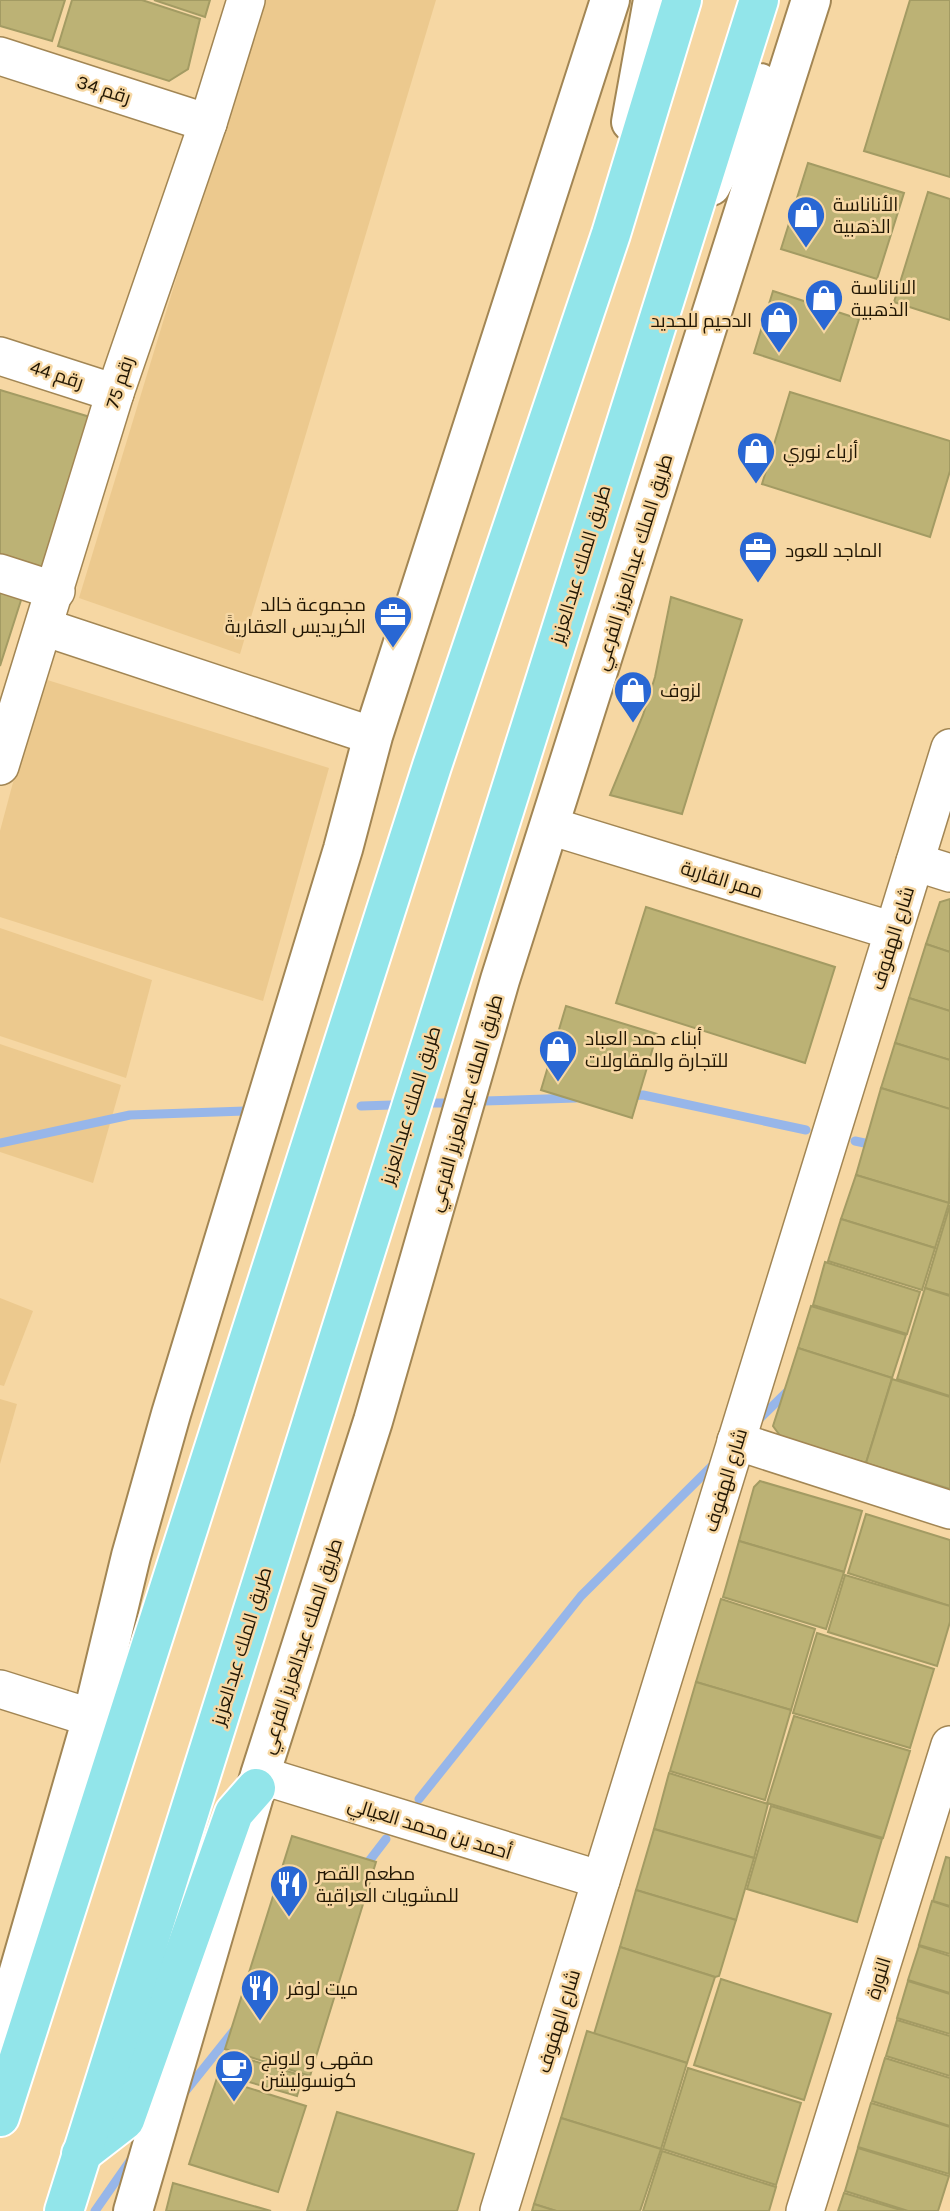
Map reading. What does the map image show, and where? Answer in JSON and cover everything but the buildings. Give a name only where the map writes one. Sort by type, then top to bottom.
[{"type":"main road","points":[[0,2036],[92,1718],[131,1556],[171,1414],[343,849],[373,736],[610,0]]},
{"type":"main road","points":[[611,234],[653,0]]},
{"type":"main road","points":[[0,2117],[432,766],[611,234],[682,0]]},
{"type":"main road","name":"طريق الملك عبدالعزيز","points":[[64,2211],[680,244],[759,0]]},
{"type":"main road","points":[[680,244],[748,115],[790,0]]},
{"type":"main road","name":"طريق الملك عبدالعزيز الفرعي","points":[[133,2211],[258,1781],[373,1421],[500,980],[811,0]]},
{"type":"main road","points":[[0,1981],[68,1769],[92,1718]]},
{"type":"main road","points":[[81,2154],[125,2120],[234,1813],[258,1781]]},
{"type":"street","name":"رقم 75","points":[[0,766],[115,393],[208,123],[246,0]]},
{"type":"street","name":"رقم 34","points":[[0,56],[208,123]]},
{"type":"street","name":"رقم 44","points":[[0,356],[115,393]]},
{"type":"street","points":[[0,573],[56,591]]},
{"type":"street","points":[[44,627],[373,736]]},
{"type":"street","name":"شارع الهفوف","points":[[499,2211],[950,748]]},
{"type":"street","name":"ممر القاربة","points":[[550,826],[893,932]]},
{"type":"street","points":[[915,862],[950,873]]},
{"type":"street","points":[[736,1441],[950,1510]]},
{"type":"street","points":[[0,1689],[92,1718]]},
{"type":"street","name":"النورة","points":[[805,2211],[950,1745]]},
{"type":"street","name":"أحمد بن محمد العيالي","points":[[258,1781],[601,1881]]},
{"type":"shaded area","points":[[261,0],[436,0],[240,654],[79,598]]},
{"type":"shaded area","points":[[41,678],[329,768],[263,1001],[0,917],[0,831]]},
{"type":"shaded area","points":[[0,928],[152,980],[126,1078],[0,1036]]},
{"type":"shaded area","points":[[0,1044],[121,1085],[93,1183],[0,1152]]},
{"type":"shaded area","points":[[0,1298],[33,1311],[4,1386],[0,1385]]},
{"type":"shaded area","points":[[0,1399],[17,1404],[0,1464]]},
{"type":"waterway","points":[[629,1096],[643,1095],[806,1130]]},
{"type":"waterway","points":[[484,1101],[576,1098]]},
{"type":"waterway","points":[[429,1103],[446,1103]]},
{"type":"waterway","points":[[361,1106],[392,1105]]},
{"type":"waterway","points":[[0,1143],[130,1115],[245,1111]]},
{"type":"waterway","points":[[855,1141],[874,1145]]},
{"type":"waterway","points":[[757,1421],[790,1389]]},
{"type":"waterway","points":[[419,1799],[581,1596],[716,1462]]},
{"type":"waterway","points":[[363,1869],[386,1839]]},
{"type":"waterway","points":[[184,2093],[236,2028]]},
{"type":"waterway","points":[[95,2211],[132,2158]]},
{"type":"place","name":"الأناناسة الذهبية","points":[[806,249]]},
{"type":"place","name":"الاناناسة الذهبية","points":[[824,332]]},
{"type":"place","name":"الدحيم للحديد","points":[[779,354]]},
{"type":"place","name":"أزياء نوري","points":[[756,485]]},
{"type":"place","name":"الماجد للعود","points":[[758,584]]},
{"type":"place","name":"مجموعة خالد الكريديس العقاريةً","points":[[393,649]]},
{"type":"place","name":"لزوف","points":[[633,724]]},
{"type":"place","name":"أبناء حمد العباد للتجارة والمقاولات","points":[[558,1083]]},
{"type":"place","name":"مطعم القصر للمشويات العراقية","points":[[289,1918]]},
{"type":"place","name":"ميت لوفر","points":[[260,2022]]},
{"type":"place","name":"مقهى و لاونج كونسوليشن","points":[[234,2103]]}]
